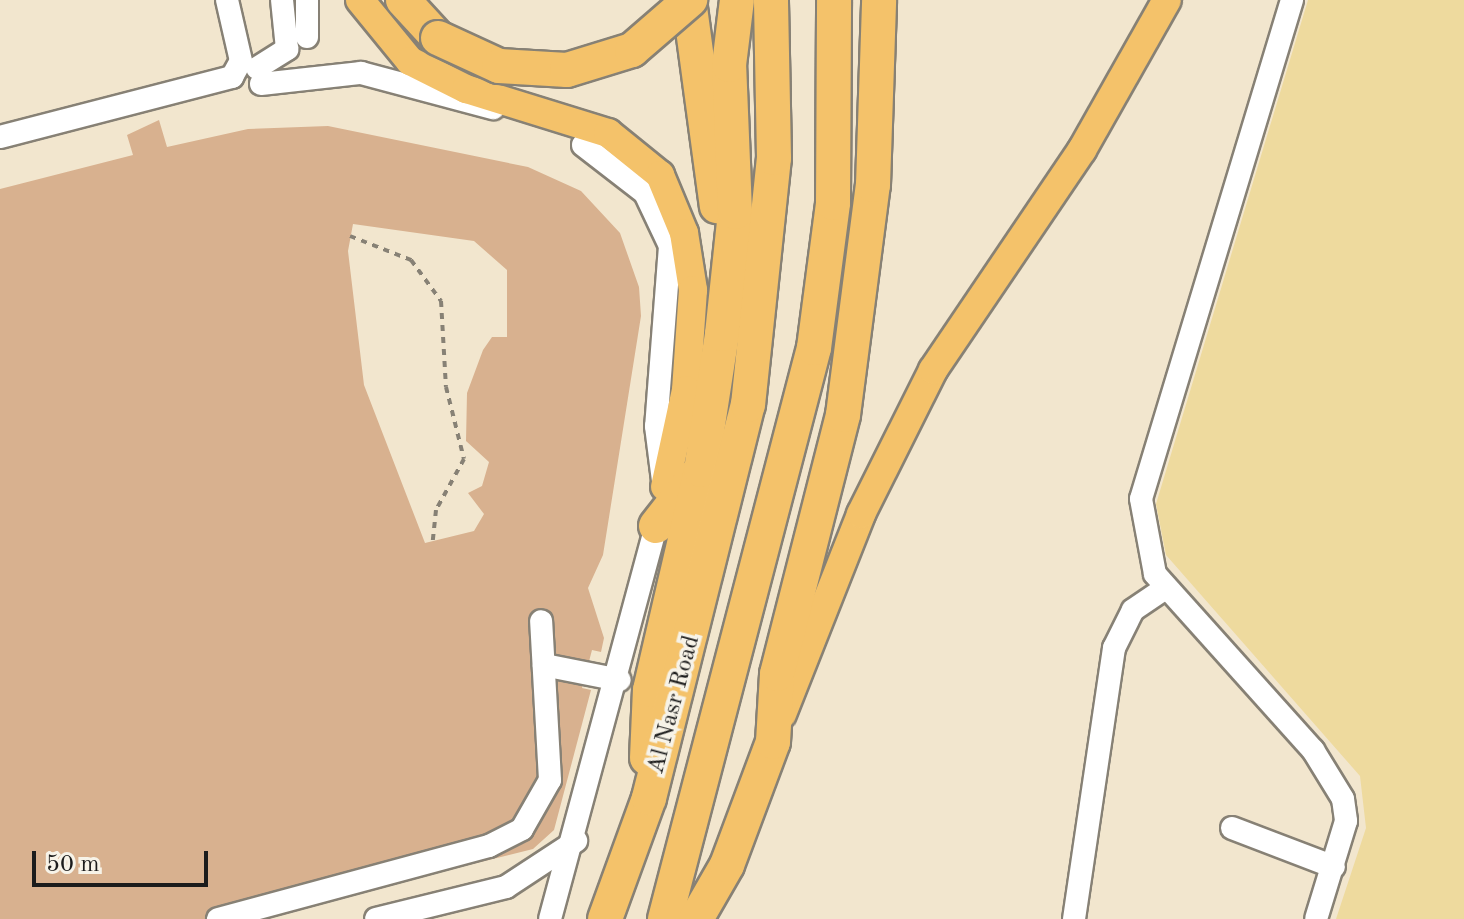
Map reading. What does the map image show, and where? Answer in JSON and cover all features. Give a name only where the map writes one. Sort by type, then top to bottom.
[{"type":"highway","points":[[403,0],[438,38],[499,66],[567,70],[632,50],[690,0]]},
{"type":"highway","points":[[690,0],[726,290]]},
{"type":"highway","points":[[649,798],[650,690],[701,470],[735,212],[729,65],[737,0]]},
{"type":"highway","name":"Al Nasr Road","points":[[605,919],[649,798],[732,486],[769,240],[771,0]]},
{"type":"highway","name":"Al Nasr Road","points":[[665,919],[782,491],[826,261],[837,130],[834,0]]},
{"type":"highway","points":[[696,919],[727,865],[773,742],[779,663],[827,488],[856,342],[873,185],[879,0]]},
{"type":"highway","points":[[656,526],[701,470]]},
{"type":"main road","points":[[360,0],[410,61],[466,89],[592,125],[636,151],[660,175],[680,219],[691,261],[693,329],[665,487]]},
{"type":"main road","points":[[773,742],[861,514],[926,383],[1082,150],[1167,0]]},
{"type":"street","points":[[0,137],[232,77],[241,61],[227,0]]},
{"type":"street","points":[[282,0],[287,49],[259,76],[361,73],[462,103],[539,109]]},
{"type":"street","points":[[307,0],[307,37]]},
{"type":"street","points":[[1292,0],[1141,499],[1143,536],[1166,588],[1328,773],[1346,821],[1316,919]]},
{"type":"street","points":[[550,919],[577,841],[620,680],[665,487],[656,426],[670,246],[645,193],[583,145]]},
{"type":"street","points":[[1074,919],[1117,638],[1133,610],[1166,588]]},
{"type":"street","points":[[218,919],[291,910],[489,846],[522,829],[550,780],[541,621]]},
{"type":"street","points":[[544,665],[620,680]]},
{"type":"street","points":[[1232,828],[1334,867]]},
{"type":"street","points":[[376,919],[506,887],[577,841]]},
{"type":"path","points":[[350,236],[411,260],[441,301],[446,387],[464,459],[436,510],[433,541]]},
{"type":"sand","points":[[1308,0],[1464,0],[1464,919],[1336,919],[1366,828],[1360,776],[1166,555],[1156,504]]},
{"type":"building","points":[[159,120],[167,147],[248,129],[328,126],[528,167],[581,191],[620,233],[639,287],[641,316],[603,555],[588,588],[604,638],[601,652],[592,650],[582,688],[591,690],[554,830],[533,849],[250,919],[0,919],[0,189],[133,155],[127,135]],"holes":[[[353,224],[474,241],[507,270],[507,337],[492,337],[483,350],[467,393],[466,441],[489,462],[482,486],[468,493],[484,514],[474,531],[425,543],[364,385],[348,251]]]}]
